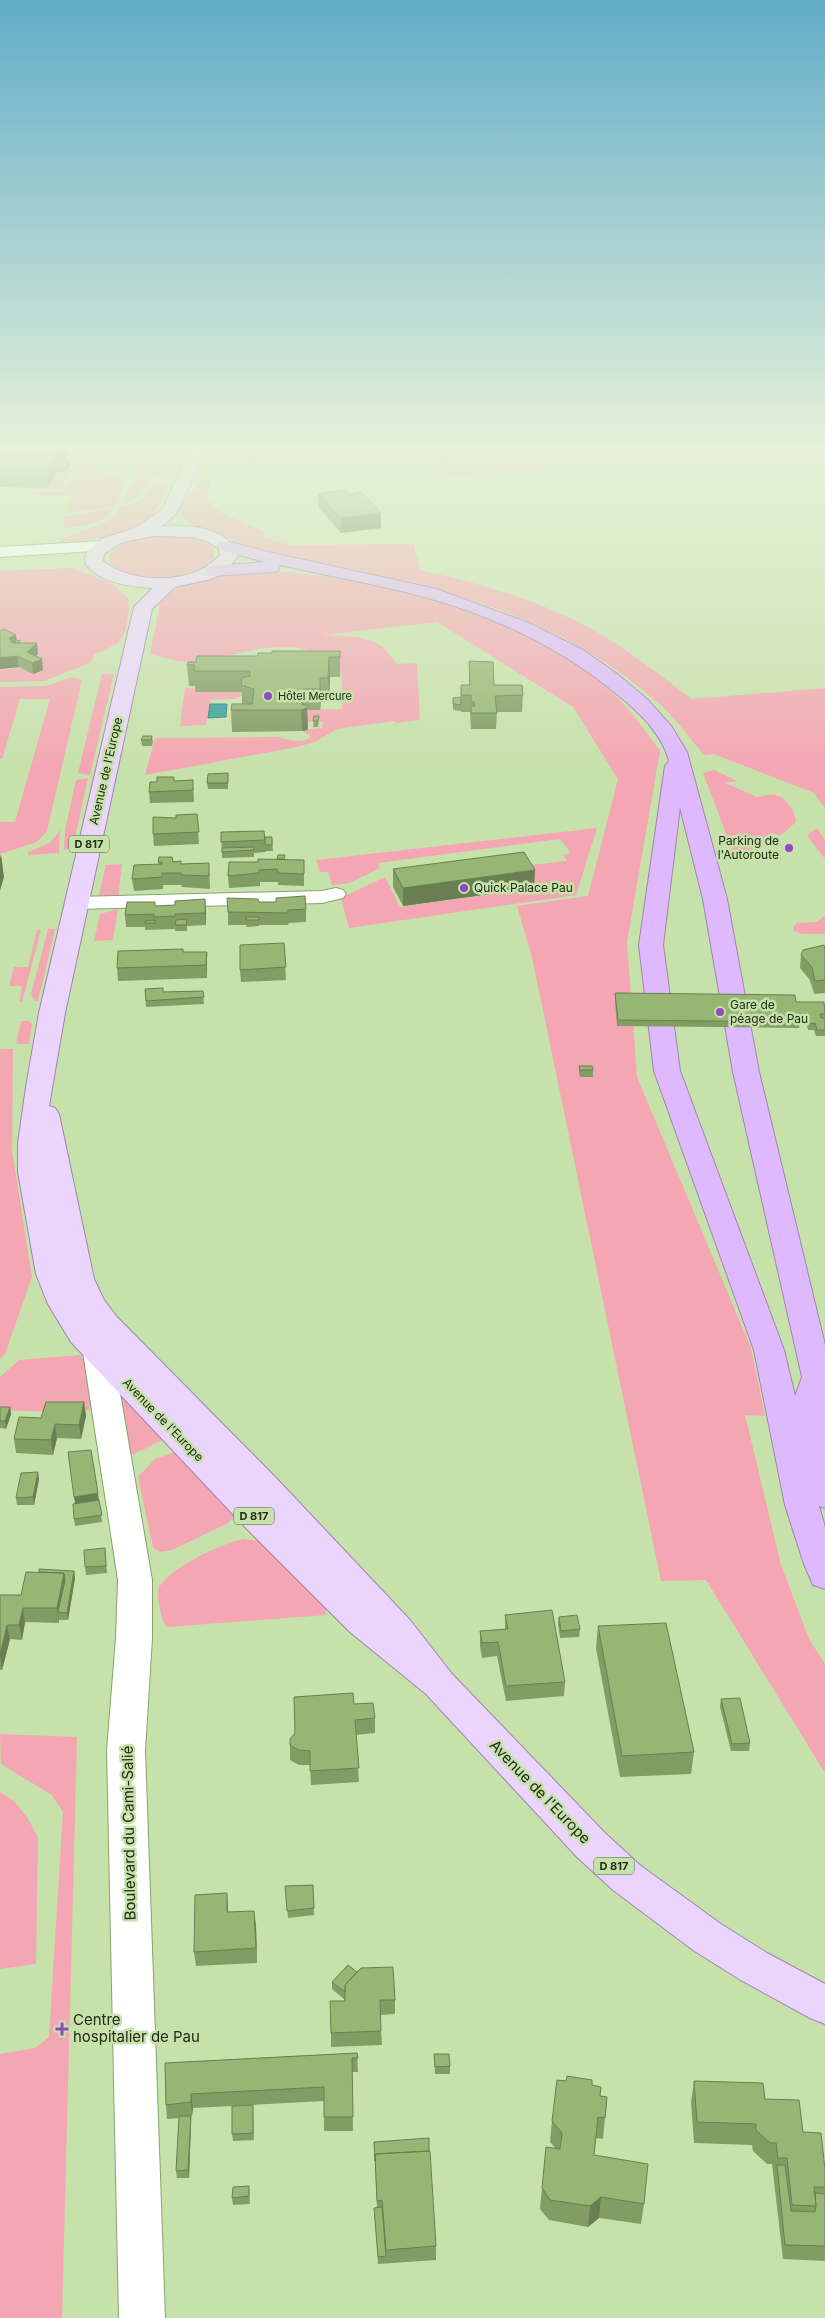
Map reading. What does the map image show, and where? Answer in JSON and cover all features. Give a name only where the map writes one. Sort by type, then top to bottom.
[{"type":"highway","points":[[249,553],[316,569],[399,585],[454,601],[522,627],[592,664],[625,689],[662,727],[677,752],[715,899],[746,1072],[816,1379],[815,1412],[825,1496]]},
{"type":"highway","points":[[214,571],[260,568],[316,569]]},
{"type":"highway","points":[[677,752],[651,945],[667,1071],[769,1350],[780,1388],[796,1480],[809,1531],[825,1576]]},
{"type":"highway","points":[[780,1388],[815,1412]]},
{"type":"main road","points":[[95,553],[93,558],[95,564],[102,571],[124,579],[146,582],[170,582],[214,571],[222,566],[230,556],[229,553]]},
{"type":"main road","points":[[124,579],[143,607],[170,582]]},
{"type":"main road","name":"Avenue de l'Europe","points":[[143,607],[53,1004],[40,1082],[31,1163],[50,1269],[57,1296],[68,1317],[98,1352],[256,1517],[362,1622],[439,1684]]},
{"type":"main road","name":"Avenue de l'Europe","points":[[40,1082],[72,1252],[84,1292],[94,1310],[259,1480],[398,1630],[439,1684],[570,1824],[628,1878],[707,1937],[753,1966],[825,2005]]},
{"type":"street","points":[[0,565],[53,562],[95,564]]},
{"type":"street","points":[[76,903],[322,897],[336,894]]},
{"type":"street","name":"Boulevard du Cami-Salié","points":[[98,1352],[135,1580],[134,1638],[126,1750],[142,2318]]},
{"type":"shaded area","points":[[110,553],[214,553],[214,558],[205,566],[178,575],[162,577],[131,574],[109,562]]},
{"type":"shaded area","points":[[269,553],[416,553],[420,570],[467,581],[516,596],[584,625],[650,667],[692,699],[825,688],[825,808],[814,793],[714,754],[704,755],[670,714],[639,687],[605,663],[533,623],[456,595],[416,584],[376,574]]},
{"type":"shaded area","points":[[71,568],[111,583],[128,598],[129,608],[125,633],[117,644],[95,654],[90,663],[44,681],[0,682],[0,670],[26,664],[38,654],[0,642],[0,571]]},
{"type":"shaded area","points":[[263,571],[307,574],[354,581],[403,592],[453,607],[501,625],[546,647],[586,672],[620,700],[660,751],[627,942],[637,1077],[751,1348],[765,1416],[745,1415],[781,1565],[809,1639],[825,1664],[825,1773],[706,1580],[661,1581],[532,957],[517,906],[588,896],[618,779],[573,707],[437,622],[322,635],[352,637],[374,642],[383,648],[397,664],[417,663],[420,720],[395,723],[395,721],[337,729],[315,742],[292,748],[145,775],[155,738],[278,737],[295,741],[304,740],[311,737],[302,730],[322,728],[323,722],[303,722],[304,710],[342,709],[342,680],[338,667],[326,658],[310,651],[277,647],[192,662],[176,661],[150,654],[160,604],[167,595],[178,588],[206,579]]},
{"type":"shaded area","points":[[102,674],[114,674],[90,775],[78,773]]},
{"type":"shaded area","points":[[72,677],[82,680],[47,831],[37,842],[0,854],[0,822],[15,822],[50,699],[20,699],[2,759],[0,759],[0,687],[46,686]]},
{"type":"shaded area","points":[[185,688],[251,692],[234,699],[211,700],[206,725],[180,726]]},
{"type":"shaded area","points":[[714,770],[737,781],[725,783],[757,797],[774,794],[783,798],[793,810],[796,822],[780,836],[774,833],[736,860],[703,773]]},
{"type":"shaded area","points":[[88,778],[73,847],[64,850],[65,830],[76,780]]},
{"type":"shaded area","points":[[597,828],[576,895],[349,928],[341,898],[385,877],[400,907],[534,888],[522,866],[567,861],[563,855],[571,853],[560,839],[378,863],[380,868],[349,883],[332,885],[328,872],[320,872],[316,860]]},
{"type":"shaded area","points":[[817,828],[825,840],[825,859],[807,835]]},
{"type":"shaded area","points":[[60,830],[59,853],[28,855],[28,852],[50,843]]},
{"type":"shaded area","points":[[122,864],[118,898],[99,895],[106,865]]},
{"type":"shaded area","points":[[118,909],[113,940],[94,941],[100,914]]},
{"type":"shaded area","points":[[825,915],[825,934],[802,934],[794,931],[793,927],[797,923],[817,922]]},
{"type":"shaded area","points":[[48,929],[55,929],[38,1001],[35,1001],[31,994]]},
{"type":"shaded area","points":[[37,930],[41,930],[22,1002],[19,1002],[22,986],[9,986],[14,967],[28,967]]},
{"type":"shaded area","points":[[21,1021],[29,1021],[32,1025],[29,1044],[16,1044]]},
{"type":"shaded area","points":[[0,1049],[13,1049],[12,1150],[32,1277],[5,1354],[0,1359]]},
{"type":"shaded area","points":[[81,1355],[102,1409],[60,1412],[0,1410],[0,1377],[19,1360]]},
{"type":"shaded area","points":[[125,1392],[169,1437],[134,1454],[130,1453],[118,1395]]},
{"type":"shaded area","points":[[175,1452],[238,1511],[228,1523],[172,1550],[159,1552],[153,1547],[138,1477],[155,1459]]},
{"type":"shaded area","points":[[244,1539],[272,1543],[326,1598],[326,1615],[167,1627],[162,1619],[158,1597],[158,1590],[163,1582],[183,1566],[209,1551]]},
{"type":"shaded area","points":[[0,1734],[77,1737],[62,2318],[0,2318],[0,2054],[35,2048],[49,2037],[63,1812],[52,1795],[1,1764]]},
{"type":"shaded area","points":[[0,1792],[14,1801],[27,1817],[38,1837],[36,1964],[0,1969]]},
{"type":"water","points":[[210,704],[227,704],[226,717],[208,718]]},
{"type":"building","points":[[4,629],[16,635],[9,638],[12,643],[37,643],[27,652],[42,659],[32,663],[17,656],[0,658],[0,631]]},
{"type":"building","points":[[272,651],[340,651],[340,657],[329,657],[328,678],[320,678],[320,689],[303,689],[302,705],[307,705],[307,708],[301,710],[231,710],[232,704],[252,704],[254,689],[241,685],[242,678],[250,676],[250,671],[194,671],[195,665],[187,665],[188,662],[196,662],[197,656],[257,656],[258,653],[272,653]]},
{"type":"building","points":[[469,661],[493,662],[494,685],[522,685],[523,695],[495,696],[497,713],[471,713],[471,706],[475,706],[474,702],[471,702],[471,695],[461,695],[461,685],[470,685]]},
{"type":"building","points":[[461,697],[461,705],[453,704],[453,698]]},
{"type":"building","points":[[314,716],[319,716],[318,721],[313,721]]},
{"type":"building","points":[[143,736],[152,736],[151,740],[141,740]]},
{"type":"building","points":[[228,773],[228,783],[207,783],[208,774]]},
{"type":"building","points":[[157,777],[174,777],[174,781],[193,780],[193,790],[149,792],[150,782],[157,782]]},
{"type":"building","points":[[197,814],[199,832],[153,834],[153,817],[176,818],[176,815]]},
{"type":"building","points":[[264,831],[265,840],[221,842],[221,832]]},
{"type":"building","points":[[265,837],[272,837],[272,845],[265,845]]},
{"type":"building","points":[[254,847],[254,850],[222,852],[222,848]]},
{"type":"building","points":[[524,852],[535,870],[403,888],[393,869]]},
{"type":"building","points":[[278,855],[285,855],[284,859],[277,859]]},
{"type":"building","points":[[159,857],[172,857],[173,862],[181,861],[181,864],[209,863],[209,876],[162,873],[162,877],[132,879],[134,865],[162,864],[162,862],[158,862]]},
{"type":"building","points":[[258,859],[304,860],[304,874],[278,873],[277,869],[259,870],[259,873],[228,876],[229,862],[258,862]]},
{"type":"building","points":[[305,896],[306,909],[288,910],[288,913],[228,912],[227,898],[258,899],[259,902],[276,902],[276,898]]},
{"type":"building","points":[[205,899],[205,913],[154,917],[154,914],[125,915],[127,902],[155,902],[155,906],[175,905],[175,901]]},
{"type":"building","points":[[246,917],[259,917],[259,920],[246,920]]},
{"type":"building","points":[[187,919],[186,925],[175,925],[176,920]]},
{"type":"building","points":[[155,920],[155,923],[145,923],[145,921]]},
{"type":"building","points":[[284,943],[286,967],[240,970],[240,945]]},
{"type":"building","points":[[824,945],[825,980],[815,981],[812,967],[801,955],[803,950]]},
{"type":"building","points":[[183,949],[183,952],[207,952],[206,965],[117,968],[118,951]]},
{"type":"building","points":[[163,988],[163,992],[203,991],[204,997],[146,1001],[145,989]]},
{"type":"building","name":"Gare de péage de Pau","points":[[615,993],[795,995],[796,1002],[824,1002],[825,1014],[820,1014],[821,1018],[825,1018],[825,1030],[817,1030],[815,1023],[808,1024],[807,1014],[799,1014],[800,1022],[618,1020]]},
{"type":"building","points":[[579,1066],[592,1066],[593,1070],[580,1070]]},
{"type":"building","points":[[46,1402],[84,1402],[79,1425],[55,1424],[51,1440],[14,1439],[19,1417],[41,1418]]},
{"type":"building","points":[[0,1407],[10,1407],[5,1421],[0,1421]]},
{"type":"building","points":[[91,1450],[98,1493],[74,1497],[68,1452]]},
{"type":"building","points":[[38,1472],[33,1497],[16,1498],[21,1473]]},
{"type":"building","points":[[99,1500],[102,1515],[74,1519],[73,1504]]},
{"type":"building","points":[[105,1548],[106,1566],[85,1567],[84,1550]]},
{"type":"building","points":[[39,1569],[74,1571],[67,1613],[58,1612],[65,1580],[64,1573],[39,1572]]},
{"type":"building","points":[[26,1572],[64,1573],[57,1608],[23,1608],[19,1625],[7,1625],[0,1655],[0,1595],[21,1595]]},
{"type":"building","points":[[552,1610],[565,1682],[506,1686],[498,1642],[482,1643],[480,1631],[508,1629],[505,1615]]},
{"type":"building","points":[[577,1615],[580,1629],[561,1631],[559,1617]]},
{"type":"building","points":[[666,1623],[694,1752],[622,1756],[598,1626]]},
{"type":"building","points":[[353,1693],[354,1704],[373,1703],[375,1718],[355,1720],[359,1768],[310,1771],[310,1751],[298,1750],[290,1745],[290,1739],[295,1733],[294,1697]]},
{"type":"building","points":[[740,1698],[750,1743],[732,1744],[721,1699]]},
{"type":"building","points":[[313,1885],[314,1908],[287,1911],[285,1886]]},
{"type":"building","points":[[227,1893],[227,1912],[254,1911],[256,1948],[194,1952],[195,1895]]},
{"type":"building","points":[[348,1965],[357,1972],[345,1985],[345,1992],[332,1982]]},
{"type":"building","points":[[393,1967],[395,2000],[380,2000],[381,2031],[331,2033],[330,2001],[345,2001],[345,1985],[361,1968]]},
{"type":"building","points":[[357,2053],[358,2058],[352,2058],[353,2117],[324,2117],[324,2087],[191,2094],[191,2102],[166,2105],[165,2063]]},
{"type":"building","points":[[434,2054],[449,2054],[450,2066],[435,2067]]},
{"type":"building","points":[[567,2076],[592,2080],[592,2085],[601,2087],[600,2096],[607,2097],[605,2118],[598,2117],[594,2155],[648,2164],[644,2204],[601,2197],[590,2206],[550,2200],[542,2188],[546,2147],[560,2149],[562,2133],[552,2121],[557,2080],[566,2081]]},
{"type":"building","points":[[694,2081],[763,2083],[765,2099],[799,2100],[803,2132],[821,2133],[825,2187],[814,2187],[816,2206],[792,2205],[787,2158],[778,2158],[776,2143],[770,2143],[756,2130],[756,2124],[697,2122]]},
{"type":"building","points":[[253,2105],[253,2133],[232,2134],[232,2106]]},
{"type":"building","points":[[179,2116],[191,2116],[188,2170],[176,2171]]},
{"type":"building","points":[[429,2138],[429,2151],[375,2154],[375,2161],[374,2142]]},
{"type":"building","points":[[430,2151],[436,2246],[386,2250],[382,2200],[377,2201],[375,2154]]},
{"type":"building","points":[[777,2165],[785,2165],[791,2211],[815,2212],[815,2193],[825,2194],[825,2246],[785,2245]]},
{"type":"building","points":[[249,2186],[249,2196],[232,2198],[233,2187]]},
{"type":"building","points":[[382,2207],[386,2256],[378,2257],[374,2208]]},
{"type":"place","name":"Hôtel Mercure","points":[[268,696]]},
{"type":"place","name":"Parking de l'Autoroute","points":[[789,848]]},
{"type":"place","name":"Quick Palace Pau","points":[[464,888]]},
{"type":"place","name":"Gare de péage de Pau","points":[[720,1012]]},
{"type":"place","name":"Centre hospitalier de Pau","points":[[62,2029]]}]
